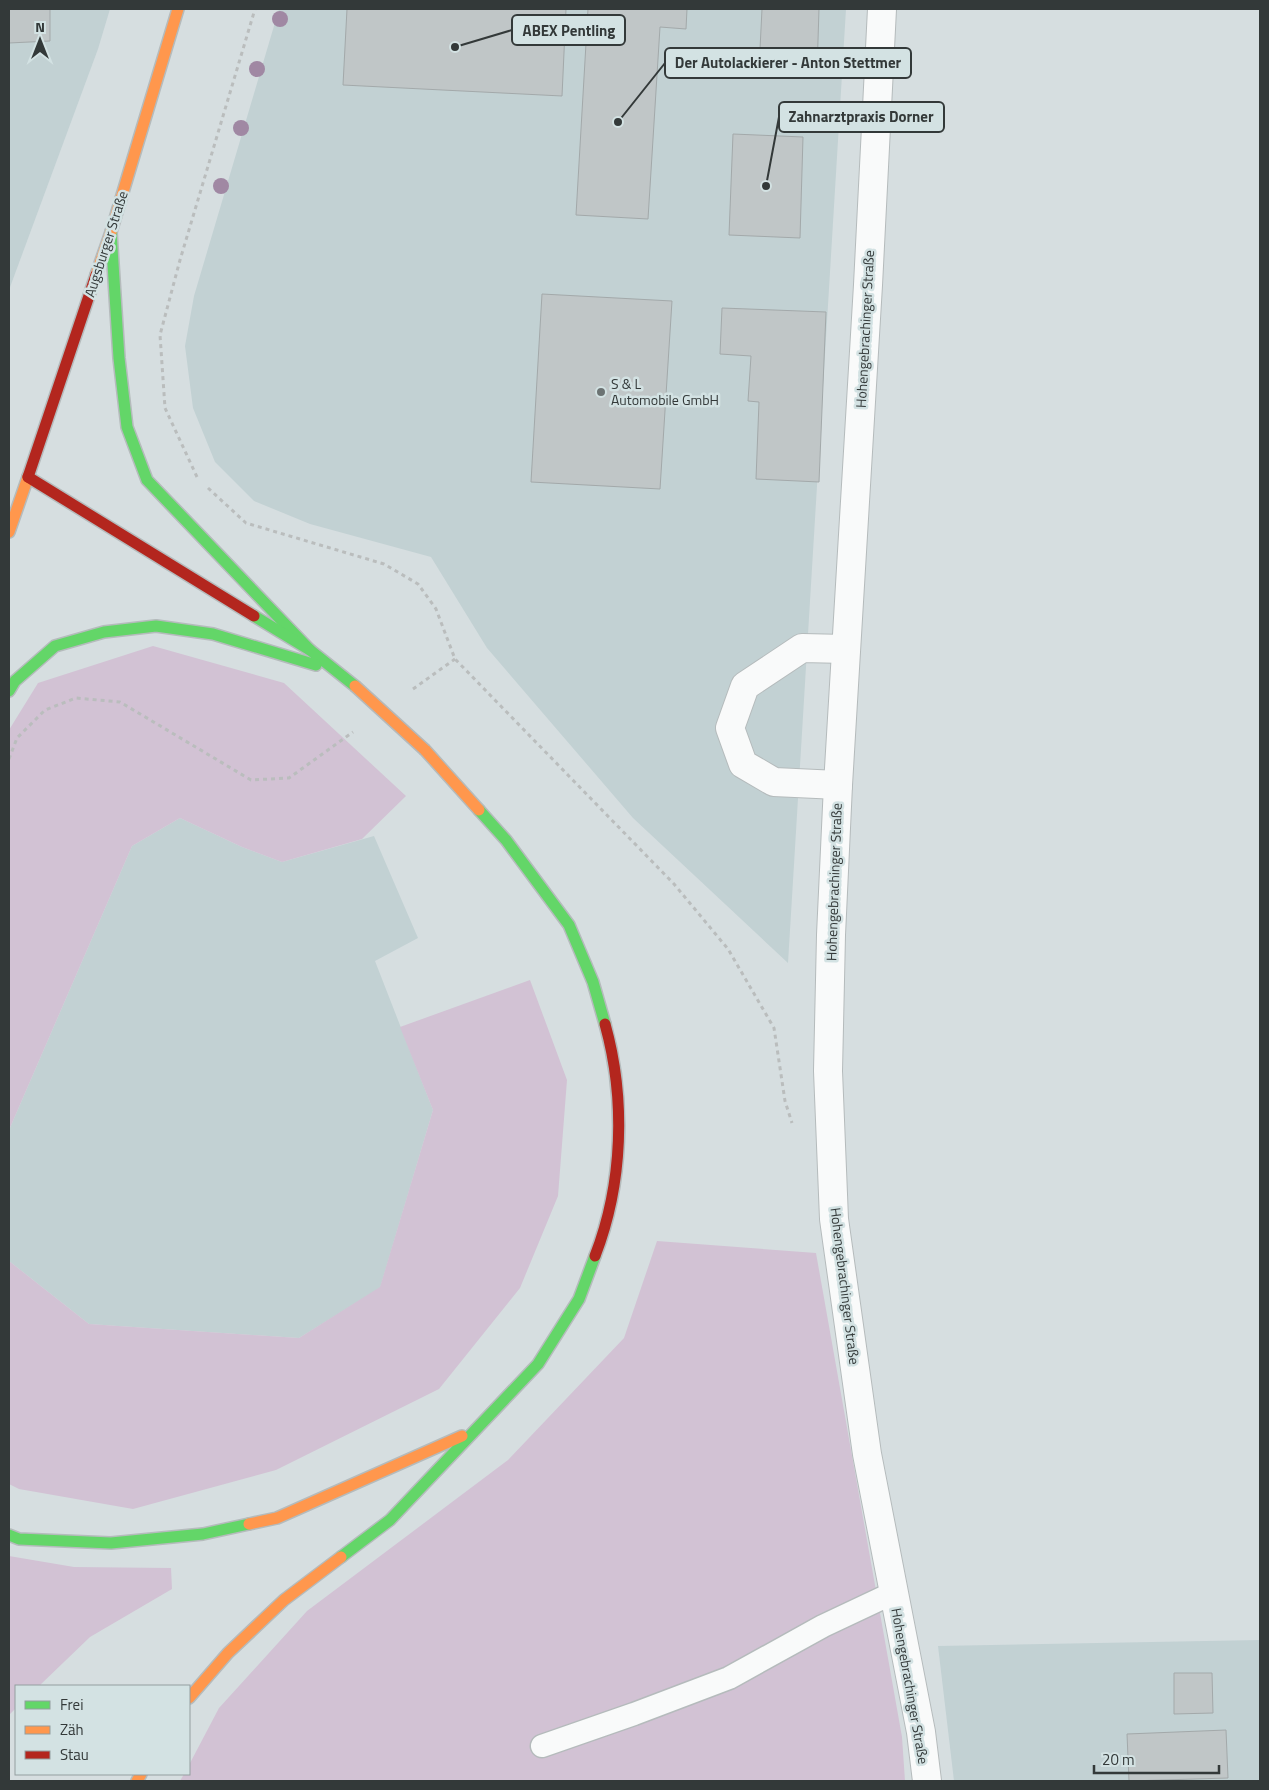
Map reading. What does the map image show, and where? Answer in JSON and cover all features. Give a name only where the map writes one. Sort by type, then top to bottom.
[{"type":"main road","name":"Augsburger Straße","points":[[9,532],[111,232],[178,9]]},
{"type":"main road","points":[[111,232],[119,358],[127,427],[147,480],[310,650]]},
{"type":"main road","points":[[28,477],[310,650],[339,672],[425,750],[506,840],[569,925],[593,982],[606,1028],[617,1086],[619,1142],[612,1199],[599,1247],[579,1299],[538,1364],[390,1520],[284,1600],[228,1652],[190,1697]]},
{"type":"main road","points":[[9,691],[15,681],[55,646],[104,632],[156,626],[213,634],[339,672]]},
{"type":"main road","points":[[9,1535],[19,1538],[111,1543],[203,1534],[277,1518],[475,1430]]},
{"type":"street","name":"Hohengebrachinger Straße","points":[[882,9],[838,785],[831,934],[828,1071],[834,1219],[867,1454],[921,1732],[927,1781]]},
{"type":"street","name":"Hohengebrachinger Straße","points":[[838,785],[774,782],[743,764],[730,728],[745,686],[802,648],[846,649]]},
{"type":"lane","points":[[542,1746],[729,1678],[823,1626],[893,1593]]},
{"type":"path","points":[[256,9],[180,260],[160,335],[165,408],[197,477],[246,523],[384,564],[418,584],[436,608],[455,659],[674,884],[728,949],[774,1028],[785,1101],[793,1126]]},
{"type":"path","points":[[407,693],[455,659]]},
{"type":"path","points":[[9,759],[17,738],[45,710],[76,698],[120,702],[251,780],[289,778],[360,727]]},
{"type":"shaded area","points":[[9,9],[110,9],[98,49],[9,290]]},
{"type":"shaded area","points":[[279,9],[846,9],[788,963],[633,818],[487,648],[431,557],[310,524],[254,501],[215,462],[193,408],[185,346],[194,296]]},
{"type":"shaded area","points":[[153,646],[284,683],[406,796],[362,839],[282,862],[242,847],[180,818],[132,846],[9,1130],[9,730],[38,683]]},
{"type":"shaded area","points":[[180,818],[242,847],[282,862],[374,836],[418,938],[375,961],[433,1110],[380,1288],[299,1338],[89,1324],[9,1261],[9,1130],[132,846]]},
{"type":"shaded area","points":[[530,980],[567,1080],[558,1196],[520,1288],[439,1389],[276,1470],[133,1509],[19,1489],[9,1484],[9,1261],[89,1324],[299,1338],[380,1287],[433,1110],[400,1027]]},
{"type":"shaded area","points":[[657,1241],[816,1253],[902,1737],[905,1781],[180,1781],[183,1775],[190,1775],[190,1763],[219,1708],[307,1611],[508,1460],[624,1338]]},
{"type":"shaded area","points":[[9,1556],[74,1567],[171,1568],[172,1589],[90,1637],[40,1685],[15,1685],[15,1709],[9,1715]]},
{"type":"shaded area","points":[[1260,1640],[1260,1781],[954,1781],[938,1646]]},
{"type":"building","points":[[9,9],[50,9],[50,41],[9,43]]},
{"type":"building","points":[[347,9],[566,9],[562,96],[343,85]]},
{"type":"building","points":[[588,9],[687,9],[686,29],[660,27],[648,219],[576,215]]},
{"type":"building","points":[[762,9],[819,9],[817,72],[759,69]]},
{"type":"building","points":[[733,134],[803,137],[800,238],[729,235]]},
{"type":"building","name":"S & L Automobile GmbH","points":[[542,294],[672,301],[660,489],[531,482]]},
{"type":"building","points":[[722,308],[826,312],[819,482],[756,479],[759,402],[748,401],[751,356],[720,354]]},
{"type":"building","points":[[1174,1673],[1212,1673],[1213,1713],[1174,1714]]},
{"type":"building","points":[[1226,1730],[1228,1778],[1129,1781],[1127,1734]]},
{"type":"traffic: fast","points":[[111,232],[119,358],[127,427],[147,480],[310,650]]},
{"type":"traffic: fast","points":[[254,616],[310,650],[355,686]]},
{"type":"traffic: fast","points":[[9,691],[15,681],[55,646],[104,632],[156,626],[213,634],[316,665]]},
{"type":"traffic: fast","points":[[479,810],[506,840],[569,925],[593,982],[605,1024]]},
{"type":"traffic: fast","points":[[341,1557],[390,1520],[538,1364],[579,1299],[595,1256]]},
{"type":"traffic: fast","points":[[9,1535],[19,1539],[111,1543],[203,1534],[249,1524]]},
{"type":"traffic: slow","points":[[96,275],[111,232],[178,9]]},
{"type":"traffic: slow","points":[[9,532],[28,477]]},
{"type":"traffic: slow","points":[[355,686],[425,750]]},
{"type":"traffic: slow","points":[[425,750],[479,810]]},
{"type":"traffic: slow","points":[[249,1524],[277,1518],[462,1436]]},
{"type":"traffic: slow","points":[[190,1697],[228,1653],[284,1600],[341,1557]]},
{"type":"traffic: slow","points":[[137,1781],[140,1775]]},
{"type":"traffic: jam","points":[[28,477],[96,275]]},
{"type":"traffic: jam","points":[[28,477],[254,616]]},
{"type":"traffic: jam","points":[[595,1256],[611,1200],[616,1171],[618,1141],[616,1082],[605,1024]]},
{"type":"place","name":"ABEX Pentling","points":[[455,47]]},
{"type":"place","name":"Der Autolackierer - Anton Stettmer","points":[[618,122]]},
{"type":"place","name":"Zahnarztpraxis Dorner","points":[[766,186]]},
{"type":"place","name":"S & L Automobile GmbH","points":[[601,392]]}]
